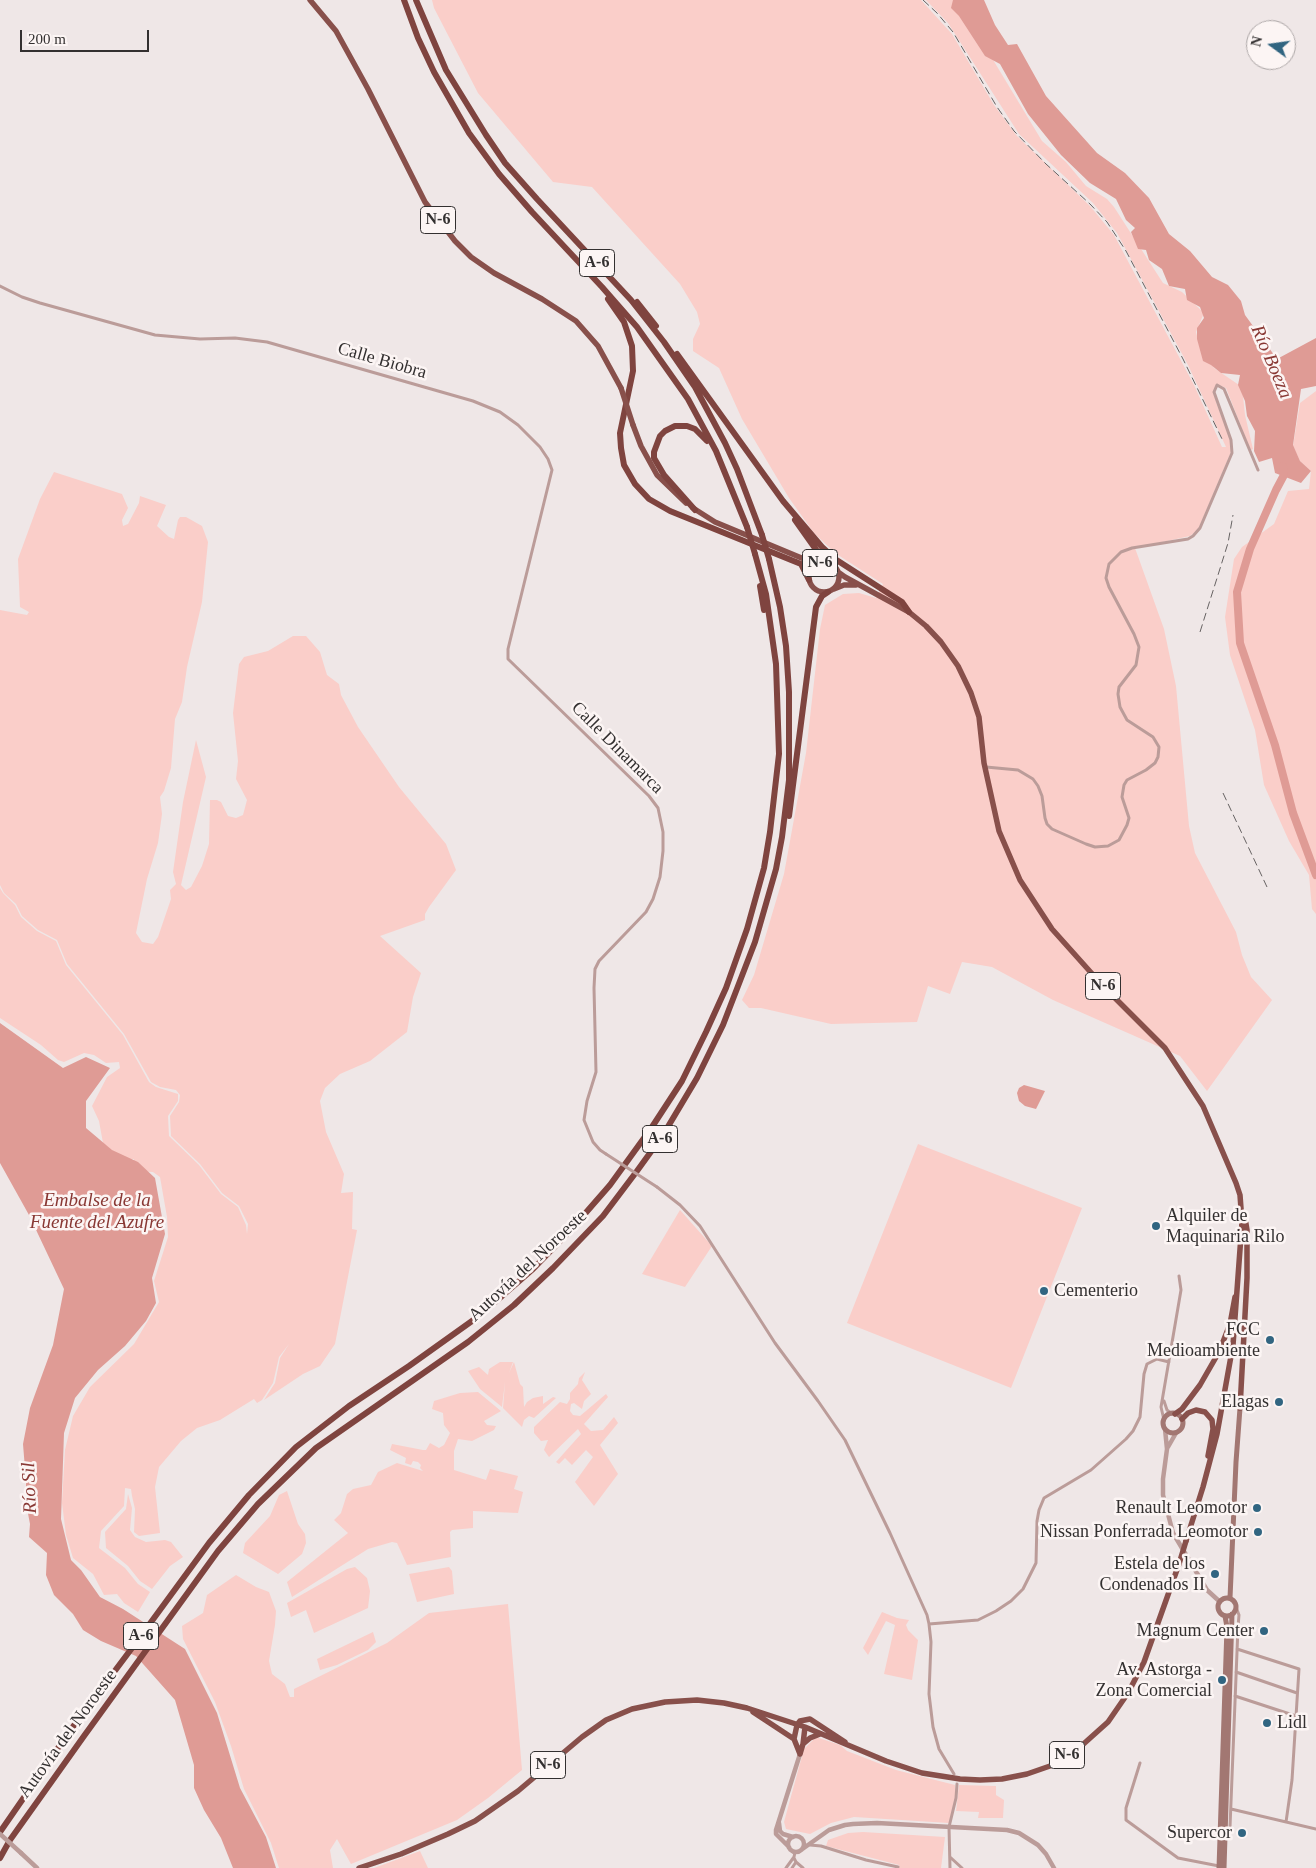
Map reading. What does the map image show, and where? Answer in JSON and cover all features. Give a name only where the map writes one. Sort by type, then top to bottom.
[{"type":"highway","name":"N-6","points":[[310,0],[336,31],[368,89],[425,202],[455,241],[471,258],[576,321],[598,346],[621,388],[641,446],[657,475],[674,493],[695,510],[716,522],[816,564],[828,562],[832,564],[838,572],[860,586],[909,612],[941,642],[962,672],[979,717],[985,767],[999,831],[1020,880],[1052,929],[1103,986],[1165,1048],[1203,1106],[1233,1172],[1240,1195],[1242,1222],[1237,1315],[1229,1375],[1217,1434],[1179,1564],[1144,1662],[1128,1693],[1108,1722],[1079,1748],[1050,1766],[1028,1774],[1002,1779],[960,1780],[922,1773],[886,1761],[805,1728],[747,1708],[724,1702],[697,1700],[665,1702],[632,1709],[606,1720],[582,1736],[518,1791],[475,1821],[401,1854],[359,1868]]},
{"type":"highway","name":"Autovía del Noroeste","points":[[0,1833],[72,1728],[209,1543],[249,1495],[296,1446],[349,1406],[479,1316],[533,1269],[569,1232],[610,1185],[652,1127],[682,1081],[706,1032],[726,988],[747,929],[764,868],[775,797],[779,754],[776,664],[766,594],[745,528],[716,451],[688,399],[663,361],[615,300],[499,174],[457,113],[434,72],[418,38],[404,0]]},
{"type":"highway","name":"Autovía del Noroeste","points":[[0,1858],[10,1840],[218,1551],[258,1504],[316,1448],[468,1342],[514,1305],[603,1216],[663,1135],[697,1078],[723,1025],[755,942],[774,877],[782,838],[789,780],[790,692],[786,646],[780,607],[769,559],[737,469],[694,387],[664,342],[631,300],[505,162],[486,135],[446,70],[416,0]]},
{"type":"highway","points":[[532,212],[543,229],[611,303],[619,313],[628,332],[634,355],[633,370],[620,433],[624,465],[635,484],[649,499],[670,511],[802,564],[809,580]]},
{"type":"highway","points":[[564,227],[586,247],[647,313],[783,500],[806,536],[828,562]]},
{"type":"highway","points":[[695,510],[672,485],[654,458],[655,446],[660,436],[676,426],[691,427],[706,439],[745,528]]},
{"type":"highway","points":[[783,500],[822,547],[835,559],[897,598],[909,612]]},
{"type":"highway","name":"N-6","points":[[788,553],[802,562],[810,572]]},
{"type":"highway","name":"N-6","points":[[816,564],[810,572],[809,580],[816,590],[831,591],[850,584],[860,586]]},
{"type":"highway","name":"N-6","points":[[831,591],[839,579],[838,572]]},
{"type":"highway","points":[[755,942],[764,923],[775,888],[790,805],[816,607],[822,596],[831,591]]},
{"type":"highway","points":[[1240,1195],[1247,1230],[1247,1278],[1240,1408]]},
{"type":"highway","points":[[1173,1414],[1182,1409],[1188,1401],[1219,1352],[1230,1324],[1242,1248]]},
{"type":"highway","name":"N-6","points":[[1182,1419],[1188,1413],[1196,1410],[1205,1412],[1212,1420],[1213,1430],[1198,1502]]},
{"type":"highway","points":[[747,1708],[794,1739]]},
{"type":"highway","points":[[800,1754],[794,1739],[797,1725],[800,1720],[805,1719],[813,1720],[850,1746]]},
{"type":"highway","points":[[800,1754],[805,1728]]},
{"type":"highway","points":[[803,1744],[810,1738],[820,1734]]},
{"type":"main road","points":[[1230,1598],[1240,1408]]},
{"type":"main road","points":[[1173,1414],[1182,1419],[1182,1426],[1176,1433],[1165,1429],[1164,1420],[1168,1415],[1173,1414]]},
{"type":"main road","points":[[1225,1597],[1235,1601],[1236,1607],[1232,1614],[1218,1867],[1228,1627],[1225,1616],[1219,1612],[1217,1607],[1219,1602],[1225,1597]]},
{"type":"main road","points":[[1225,1616],[1232,1614]]},
{"type":"street","name":"Calle Biobra","points":[[0,286],[22,297],[40,303],[155,336],[200,339],[235,338],[266,342],[480,403],[500,412],[518,424],[540,446],[552,470],[508,648]]},
{"type":"street","points":[[985,767],[1018,770],[1033,779],[1042,796],[1047,824],[1052,829],[1095,847],[1108,846],[1119,840],[1127,825],[1128,818],[1122,797],[1124,785],[1127,780],[1155,763],[1159,752],[1157,742],[1153,737],[1127,720],[1118,700],[1119,687],[1136,665],[1139,648],[1134,634],[1109,587],[1106,578],[1109,564],[1120,552],[1188,538],[1193,536],[1200,528],[1232,453],[1231,440],[1214,392],[1216,385],[1224,389],[1258,470]]},
{"type":"street","name":"Calle Dinamarca","points":[[508,648],[508,659],[512,664],[649,796],[658,808],[661,819],[663,850],[660,876],[654,899],[646,912],[599,961],[595,969],[596,1072],[587,1101],[584,1120],[593,1142],[600,1150],[680,1205],[700,1226],[775,1343],[845,1440],[890,1532],[922,1603],[929,1624],[929,1694],[933,1727],[939,1749],[954,1774]]},
{"type":"street","points":[[1164,1420],[1161,1407],[1181,1290],[1179,1276]]},
{"type":"street","points":[[929,1624],[978,1620],[1011,1601],[1023,1589],[1036,1563],[1038,1510],[1044,1498],[1091,1470],[1126,1440],[1133,1432],[1140,1417],[1144,1374],[1147,1364],[1157,1359],[1169,1362]]},
{"type":"street","points":[[1163,1398],[1167,1410],[1173,1414]]},
{"type":"street","points":[[1165,1429],[1167,1448],[1163,1479],[1164,1495],[1173,1533],[1206,1590],[1219,1602]]},
{"type":"street","points":[[1167,1448],[1176,1433]]},
{"type":"street","points":[[1230,1826],[1238,1615],[1236,1607]]},
{"type":"street","points":[[1237,1649],[1299,1669],[1292,1780],[1286,1822]]},
{"type":"street","points":[[1236,1672],[1297,1693]]},
{"type":"street","points":[[1235,1696],[1296,1716]]},
{"type":"street","points":[[800,1754],[776,1825],[776,1834],[789,1846],[796,1862],[803,1868]]},
{"type":"street","points":[[1140,1763],[1126,1808],[1126,1820],[1178,1858],[1218,1867]]},
{"type":"street","points":[[950,1868],[949,1827],[956,1798],[957,1784]]},
{"type":"street","points":[[1231,1809],[1316,1829]]},
{"type":"street","points":[[779,1819],[780,1831],[783,1834],[793,1837],[797,1836],[802,1839],[816,1838]]},
{"type":"street","points":[[786,1868],[794,1854],[809,1845],[816,1838],[836,1828],[859,1824],[1007,1830],[1019,1833],[1038,1845],[1054,1868]]},
{"type":"street","points":[[0,1833],[37,1868]]},
{"type":"street","points":[[789,1846],[789,1840],[793,1837]]},
{"type":"street","points":[[816,1838],[821,1846]]},
{"type":"street","points":[[816,1838],[821,1846]]},
{"type":"street","points":[[801,1850],[804,1844],[802,1839]]},
{"type":"street","points":[[809,1845],[821,1846],[898,1867]]},
{"type":"street","points":[[950,1857],[962,1868]]},
{"type":"street","points":[[792,1868],[796,1862]]},
{"type":"street","points":[[881,1868],[882,1863]]},
{"type":"shaded area","points":[[432,0],[921,0],[952,34],[994,105],[1017,136],[1090,206],[1114,235],[1194,385],[1222,447],[1226,447],[1188,365],[1117,233],[1093,203],[1019,134],[948,23],[926,0],[957,0],[1042,141],[1066,162],[1086,186],[1107,199],[1114,207],[1163,283],[1182,292],[1204,313],[1196,332],[1200,348],[1214,368],[1242,387],[1245,415],[1253,449],[1251,450],[1248,444],[1226,388],[1221,386],[1215,388],[1216,402],[1231,441],[1231,452],[1198,530],[1190,536],[1135,548],[1164,629],[1176,686],[1189,826],[1195,853],[1236,932],[1242,955],[1251,977],[1272,1000],[1207,1091],[1180,1056],[1053,1000],[992,967],[962,962],[950,994],[928,986],[917,1022],[831,1024],[761,1008],[749,1008],[742,1000],[754,975],[784,874],[806,753],[820,629],[825,605],[843,594],[859,593],[876,598],[883,584],[835,553],[814,533],[789,498],[742,419],[719,368],[693,351],[693,339],[700,324],[697,312],[680,284],[592,187],[553,182],[478,93],[434,8]]},
{"type":"shaded area","points":[[1316,391],[1316,914],[1312,909],[1309,875],[1289,841],[1264,785],[1255,730],[1230,655],[1225,617],[1234,559],[1242,547],[1274,524],[1288,491],[1309,489],[1311,471],[1300,461],[1293,446],[1300,403]]},
{"type":"shaded area","points":[[54,472],[122,494],[128,508],[122,520],[123,526],[128,524],[139,503],[140,496],[166,505],[157,526],[169,537],[174,539],[178,520],[180,517],[186,517],[202,526],[208,542],[202,602],[187,667],[182,702],[175,719],[171,768],[164,791],[160,797],[162,814],[158,843],[147,879],[136,933],[142,942],[153,944],[158,937],[171,899],[170,890],[176,884],[173,872],[183,802],[196,740],[206,777],[181,885],[186,890],[191,887],[202,866],[209,844],[210,800],[221,802],[228,816],[236,818],[243,815],[247,800],[236,779],[238,761],[233,713],[239,664],[244,657],[268,651],[293,636],[306,636],[320,652],[327,675],[339,684],[341,695],[358,727],[399,787],[446,844],[456,870],[429,907],[425,914],[425,920],[380,936],[421,973],[413,997],[407,1032],[370,1061],[340,1074],[325,1088],[320,1101],[326,1132],[344,1174],[341,1193],[353,1192],[352,1229],[357,1230],[335,1344],[320,1366],[303,1374],[264,1400],[275,1383],[280,1358],[289,1344],[279,1357],[273,1383],[262,1400],[257,1403],[254,1399],[220,1420],[197,1428],[181,1441],[159,1467],[155,1487],[160,1533],[139,1536],[134,1532],[135,1509],[131,1489],[125,1488],[124,1506],[101,1531],[99,1548],[125,1568],[138,1584],[150,1592],[138,1612],[124,1603],[117,1594],[104,1595],[93,1574],[73,1558],[66,1535],[62,1503],[65,1450],[73,1416],[90,1387],[134,1344],[159,1302],[154,1281],[168,1237],[167,1217],[160,1177],[153,1172],[133,1171],[134,1159],[121,1159],[103,1143],[99,1121],[92,1106],[107,1077],[120,1068],[119,1062],[106,1063],[94,1055],[84,1053],[64,1062],[58,1060],[41,1045],[0,1018],[0,888],[3,893],[15,905],[21,917],[37,931],[56,941],[66,965],[123,1035],[149,1082],[156,1087],[178,1094],[178,1101],[168,1116],[169,1136],[199,1165],[221,1194],[238,1207],[246,1225],[247,1234],[248,1224],[239,1206],[222,1193],[200,1164],[171,1136],[170,1116],[179,1102],[180,1095],[176,1090],[160,1087],[151,1082],[124,1034],[67,964],[57,940],[38,930],[22,916],[16,904],[4,893],[0,885],[0,610],[27,615],[29,612],[20,607],[18,559],[40,499]]},
{"type":"shaded area","points":[[918,1144],[1082,1208],[1011,1388],[847,1323]]},
{"type":"shaded area","points":[[680,1210],[712,1246],[685,1287],[642,1274]]},
{"type":"shaded area","points":[[500,1362],[513,1362],[509,1373],[514,1362],[520,1384],[523,1387],[524,1407],[533,1398],[543,1396],[543,1404],[553,1397],[556,1398],[534,1418],[529,1416],[524,1420],[522,1427],[503,1408],[505,1382],[502,1407],[480,1389],[468,1371],[479,1367],[488,1375],[489,1369]]},
{"type":"shaded area","points":[[585,1372],[582,1380],[591,1394],[584,1401],[582,1409],[574,1403],[571,1404],[570,1411],[573,1415],[580,1416],[606,1394],[608,1397],[584,1424],[591,1431],[603,1430],[614,1417],[618,1423],[600,1445],[618,1474],[594,1506],[575,1482],[593,1457],[586,1450],[572,1465],[565,1458],[559,1464],[556,1462],[581,1434],[578,1429],[549,1457],[544,1450],[548,1440],[541,1441],[534,1433],[534,1427],[560,1402],[567,1404],[570,1399],[570,1393]]},
{"type":"shaded area","points":[[478,1392],[501,1411],[484,1421],[487,1425],[496,1426],[494,1430],[472,1441],[458,1439],[454,1451],[454,1470],[486,1480],[490,1469],[518,1476],[514,1489],[523,1492],[518,1513],[473,1511],[473,1528],[452,1530],[450,1532],[451,1557],[407,1565],[397,1543],[392,1542],[368,1549],[292,1597],[287,1582],[348,1533],[334,1520],[341,1513],[347,1494],[353,1489],[371,1485],[378,1472],[397,1463],[423,1471],[418,1462],[413,1461],[411,1465],[405,1463],[406,1458],[390,1450],[392,1444],[423,1450],[426,1450],[430,1443],[439,1448],[444,1445],[450,1433],[444,1425],[443,1413],[432,1409],[434,1401],[460,1393]]},
{"type":"shaded area","points":[[287,1491],[298,1524],[305,1534],[306,1543],[302,1554],[278,1574],[243,1553],[245,1543],[270,1516],[279,1495]]},
{"type":"shaded area","points":[[128,1494],[132,1508],[130,1530],[135,1537],[146,1542],[165,1540],[171,1542],[183,1557],[170,1566],[152,1589],[140,1581],[128,1566],[106,1548],[105,1532],[126,1509]]},
{"type":"shaded area","points":[[355,1567],[367,1578],[370,1591],[368,1608],[314,1633],[306,1610],[291,1617],[287,1603],[347,1569]]},
{"type":"shaded area","points":[[449,1567],[452,1571],[454,1594],[417,1602],[409,1574]]},
{"type":"shaded area","points":[[236,1575],[256,1587],[269,1592],[276,1611],[269,1661],[272,1674],[285,1684],[290,1697],[294,1697],[294,1689],[387,1643],[429,1613],[508,1604],[522,1770],[457,1820],[351,1864],[337,1839],[330,1850],[333,1868],[279,1868],[271,1843],[244,1789],[215,1702],[183,1639],[182,1626],[203,1613],[207,1595]]},
{"type":"shaded area","points":[[882,1612],[909,1620],[906,1625],[908,1630],[918,1640],[912,1680],[884,1674],[895,1625],[886,1621],[868,1655],[863,1648]]},
{"type":"shaded area","points":[[373,1632],[376,1642],[368,1650],[337,1665],[320,1670],[317,1659]]},
{"type":"shaded area","points":[[816,1737],[840,1745],[847,1751],[896,1770],[955,1785],[955,1802],[949,1823],[854,1817],[831,1823],[810,1834],[786,1829],[784,1822],[804,1749]]},
{"type":"shaded area","points":[[959,1785],[996,1786],[996,1795],[1004,1800],[1003,1818],[978,1818],[979,1812],[956,1811]]},
{"type":"shaded area","points":[[863,1832],[945,1837],[941,1868],[899,1868],[899,1865],[826,1846],[828,1840],[848,1833]]},
{"type":"shaded area","points":[[420,1851],[428,1868],[374,1868]]},
{"type":"water","points":[[953,0],[984,0],[995,25],[1008,45],[1017,44],[1046,96],[1097,153],[1125,173],[1149,198],[1169,234],[1190,251],[1212,277],[1228,285],[1241,301],[1245,315],[1277,359],[1316,338],[1316,386],[1301,389],[1293,445],[1300,461],[1311,471],[1301,483],[1275,473],[1272,458],[1259,462],[1254,451],[1255,431],[1247,416],[1245,401],[1238,385],[1240,375],[1221,373],[1203,361],[1197,339],[1197,328],[1204,318],[1200,307],[1187,300],[1185,289],[1169,286],[1162,269],[1149,260],[1146,250],[1138,249],[1131,232],[1135,228],[1126,220],[1116,199],[1090,183],[1061,155],[1028,114],[1000,64],[985,56],[959,16],[951,8]]},
{"type":"water","name":"Embalse de la Fuente del Azufre","points":[[0,1023],[63,1068],[86,1057],[110,1068],[86,1101],[86,1128],[112,1150],[138,1162],[155,1178],[165,1234],[152,1278],[156,1303],[146,1321],[125,1346],[98,1370],[75,1398],[64,1433],[61,1519],[71,1560],[81,1570],[100,1597],[123,1609],[185,1649],[217,1713],[240,1788],[266,1837],[276,1868],[233,1868],[221,1838],[204,1810],[194,1788],[194,1765],[175,1700],[136,1656],[101,1641],[83,1630],[73,1614],[54,1595],[46,1575],[47,1553],[29,1537],[30,1524],[26,1503],[23,1444],[30,1408],[53,1345],[64,1289],[29,1215],[0,1163]]},
{"type":"water","points":[[1024,1085],[1045,1091],[1036,1109],[1025,1106],[1019,1101],[1017,1093],[1019,1088]]},
{"type":"waterway","name":"Río Boeza","points":[[1283,466],[1284,475],[1250,549],[1237,592],[1240,643],[1275,745],[1293,813],[1316,875]]},
{"type":"railway","points":[[923,0],[953,32],[997,107],[1014,131],[1107,222],[1126,251],[1183,359],[1223,441]]},
{"type":"railway","points":[[1200,632],[1228,543],[1233,515]]},
{"type":"railway","points":[[1223,793],[1267,887]]},
{"type":"place","name":"Alquiler de Maquinaria Rilo","points":[[1156,1226]]},
{"type":"place","name":"Cementerio","points":[[1044,1291]]},
{"type":"place","name":"FCC Medioambiente","points":[[1270,1340]]},
{"type":"place","name":"Elagas","points":[[1279,1402]]},
{"type":"place","name":"Renault Leomotor","points":[[1257,1508]]},
{"type":"place","name":"Nissan Ponferrada Leomotor","points":[[1258,1532]]},
{"type":"place","name":"Estela de los Condenados II","points":[[1215,1574]]},
{"type":"place","name":"Magnum Center","points":[[1264,1631]]},
{"type":"place","name":"Av. Astorga - Zona Comercial","points":[[1222,1680]]},
{"type":"place","name":"Lidl","points":[[1267,1723]]},
{"type":"place","name":"Supercor","points":[[1242,1833]]},
{"type":"water label","name":"Río Sil","points":[[30,1488]]}]
